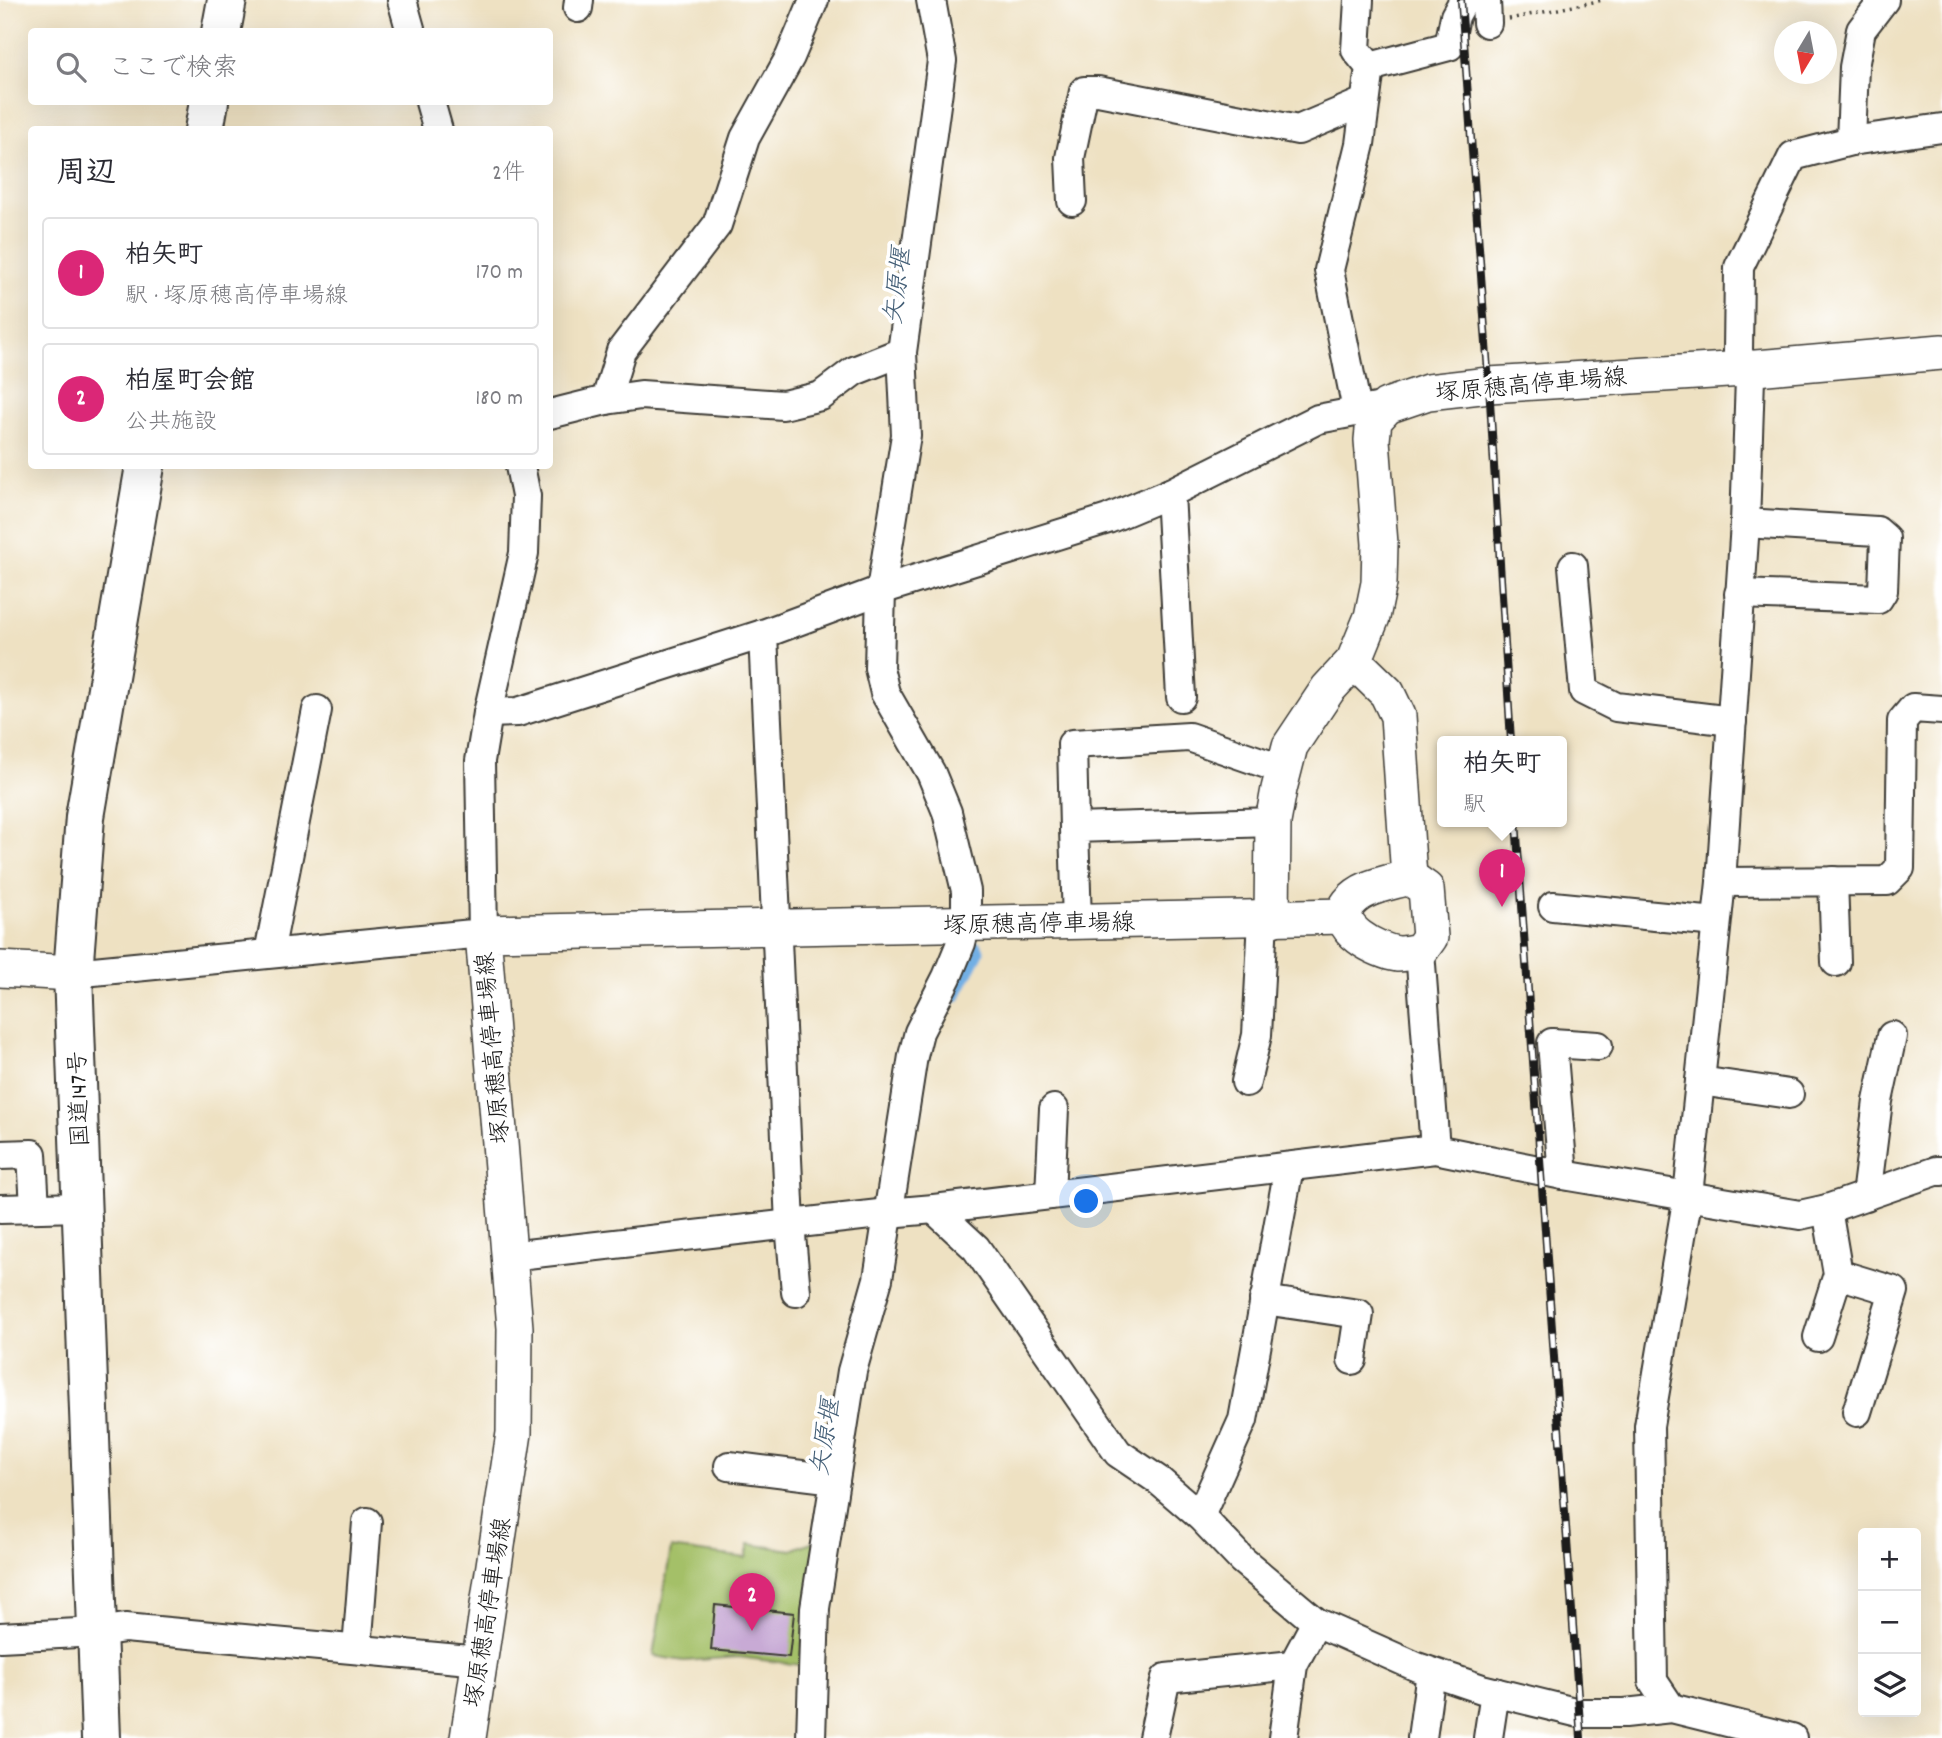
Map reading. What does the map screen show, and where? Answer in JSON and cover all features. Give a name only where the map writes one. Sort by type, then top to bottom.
[{"type":"highway","points":[[222,28],[227,0]]},
{"type":"highway","points":[[205,126],[208,105]]},
{"type":"highway","name":"国道147号","points":[[101,1738],[72,973],[85,817],[144,469]]},
{"type":"main road","name":"塚原穂高停車場線","points":[[1372,408],[1427,392],[1489,384],[1744,369],[1942,352]]},
{"type":"main road","points":[[1267,919],[1273,822],[1290,746],[1328,689],[1354,661],[1372,617],[1379,583],[1380,544],[1372,408]]},
{"type":"main road","points":[[1354,661],[1387,693],[1398,716],[1409,877]]},
{"type":"main road","points":[[1409,877],[1426,889],[1430,937],[1420,951],[1397,954],[1372,946],[1352,933],[1345,916],[1348,904],[1369,889],[1409,877]]},
{"type":"main road","name":"塚原穂高停車場線","points":[[468,1738],[514,1433],[515,1328],[483,933],[1345,916]]},
{"type":"main road","points":[[0,969],[72,973]]},
{"type":"street","points":[[402,0],[410,28]]},
{"type":"street","points":[[606,400],[621,351],[717,225],[745,138],[790,57],[814,0]]},
{"type":"street","points":[[811,1738],[815,1608],[852,1371],[878,1279],[919,1032],[961,943],[966,924],[966,891],[947,812],[931,773],[885,693],[879,668],[881,590],[906,435],[902,352],[942,61],[931,0]]},
{"type":"street","points":[[488,713],[518,712],[763,635],[881,590],[1108,519],[1170,494],[1318,419],[1372,408],[1329,270],[1360,144],[1370,67],[1356,50],[1359,0]]},
{"type":"street","points":[[1370,67],[1449,46],[1455,16],[1464,0]]},
{"type":"street","points":[[1851,141],[1853,66],[1861,30],[1884,0]]},
{"type":"street","points":[[1072,201],[1070,159],[1084,91],[1098,91],[1297,130],[1364,102]]},
{"type":"street","points":[[431,105],[437,126]]},
{"type":"street","points":[[1671,1708],[1653,1681],[1649,1426],[1688,1195],[1720,882],[1745,523],[1750,378],[1738,352],[1739,267],[1793,156],[1851,141],[1942,128]]},
{"type":"street","points":[[553,413],[606,400],[641,395],[783,405],[821,396],[853,371],[902,352]]},
{"type":"street","points":[[72,973],[483,933],[480,761],[488,713],[524,553],[526,496],[521,469]]},
{"type":"street","points":[[1170,494],[1181,697]]},
{"type":"street","points":[[1740,594],[1878,600],[1883,592],[1885,538],[1877,531],[1745,523]]},
{"type":"street","points":[[1573,566],[1584,691],[1616,706],[1732,721]]},
{"type":"street","points":[[763,635],[790,1224],[796,1292]]},
{"type":"street","points":[[1720,882],[1887,881],[1900,869],[1902,721],[1913,708],[1942,710]]},
{"type":"street","points":[[269,954],[317,710]]},
{"type":"street","points":[[1077,922],[1072,744],[1189,737],[1284,770]]},
{"type":"street","points":[[1074,828],[1273,822]]},
{"type":"street","points":[[1833,881],[1836,962]]},
{"type":"street","points":[[1553,906],[1716,922]]},
{"type":"street","points":[[1246,1082],[1257,1035],[1267,919]]},
{"type":"street","points":[[1420,951],[1434,1149]]},
{"type":"street","points":[[1866,1196],[1878,1101],[1892,1036]]},
{"type":"street","points":[[1563,1175],[1552,1043],[1598,1046]]},
{"type":"street","points":[[1699,1081],[1788,1094]]},
{"type":"street","points":[[1050,1195],[1054,1109]]},
{"type":"street","points":[[509,1256],[934,1209],[1434,1149],[1563,1175],[1800,1215],[1866,1196],[1940,1166]]},
{"type":"street","points":[[0,1155],[32,1154],[34,1208]]},
{"type":"street","points":[[1200,1516],[1243,1420],[1289,1167]]},
{"type":"street","points":[[0,1209],[82,1207]]},
{"type":"street","points":[[934,1209],[976,1248],[1118,1453],[1158,1480],[1200,1516],[1242,1560],[1316,1622],[1431,1672],[1495,1692],[1579,1713],[1625,1713],[1671,1708],[1792,1738]]},
{"type":"street","points":[[1818,1337],[1838,1274],[1827,1209]]},
{"type":"street","points":[[1838,1274],[1894,1291],[1857,1412]]},
{"type":"street","points":[[1264,1300],[1359,1314],[1352,1360]]},
{"type":"street","points":[[729,1466],[835,1479]]},
{"type":"street","points":[[357,1649],[367,1522]]},
{"type":"street","points":[[1283,1738],[1293,1665],[1316,1622]]},
{"type":"street","points":[[0,1637],[125,1628],[480,1661]]},
{"type":"street","points":[[1153,1738],[1167,1678],[1293,1665]]},
{"type":"street","points":[[1422,1738],[1431,1672]]},
{"type":"street","points":[[1488,1738],[1495,1692]]},
{"type":"path","points":[[1487,11],[1603,0]]},
{"type":"green space","points":[[816,1540],[800,1665],[739,1657],[684,1661],[653,1656],[671,1548],[746,1558],[749,1544],[792,1550]]},
{"type":"building","points":[[715,1605],[794,1613],[789,1657],[711,1650]]},
{"type":"waterway","name":"矢原堰","points":[[952,993],[974,951]]},
{"type":"railway","points":[[1461,0],[1511,736]]},
{"type":"railway","points":[[1516,827],[1581,1738]]},
{"type":"place","name":"柏矢町","points":[[1502,907]]},
{"type":"place","name":"柏屋町会館","points":[[752,1631]]}]
